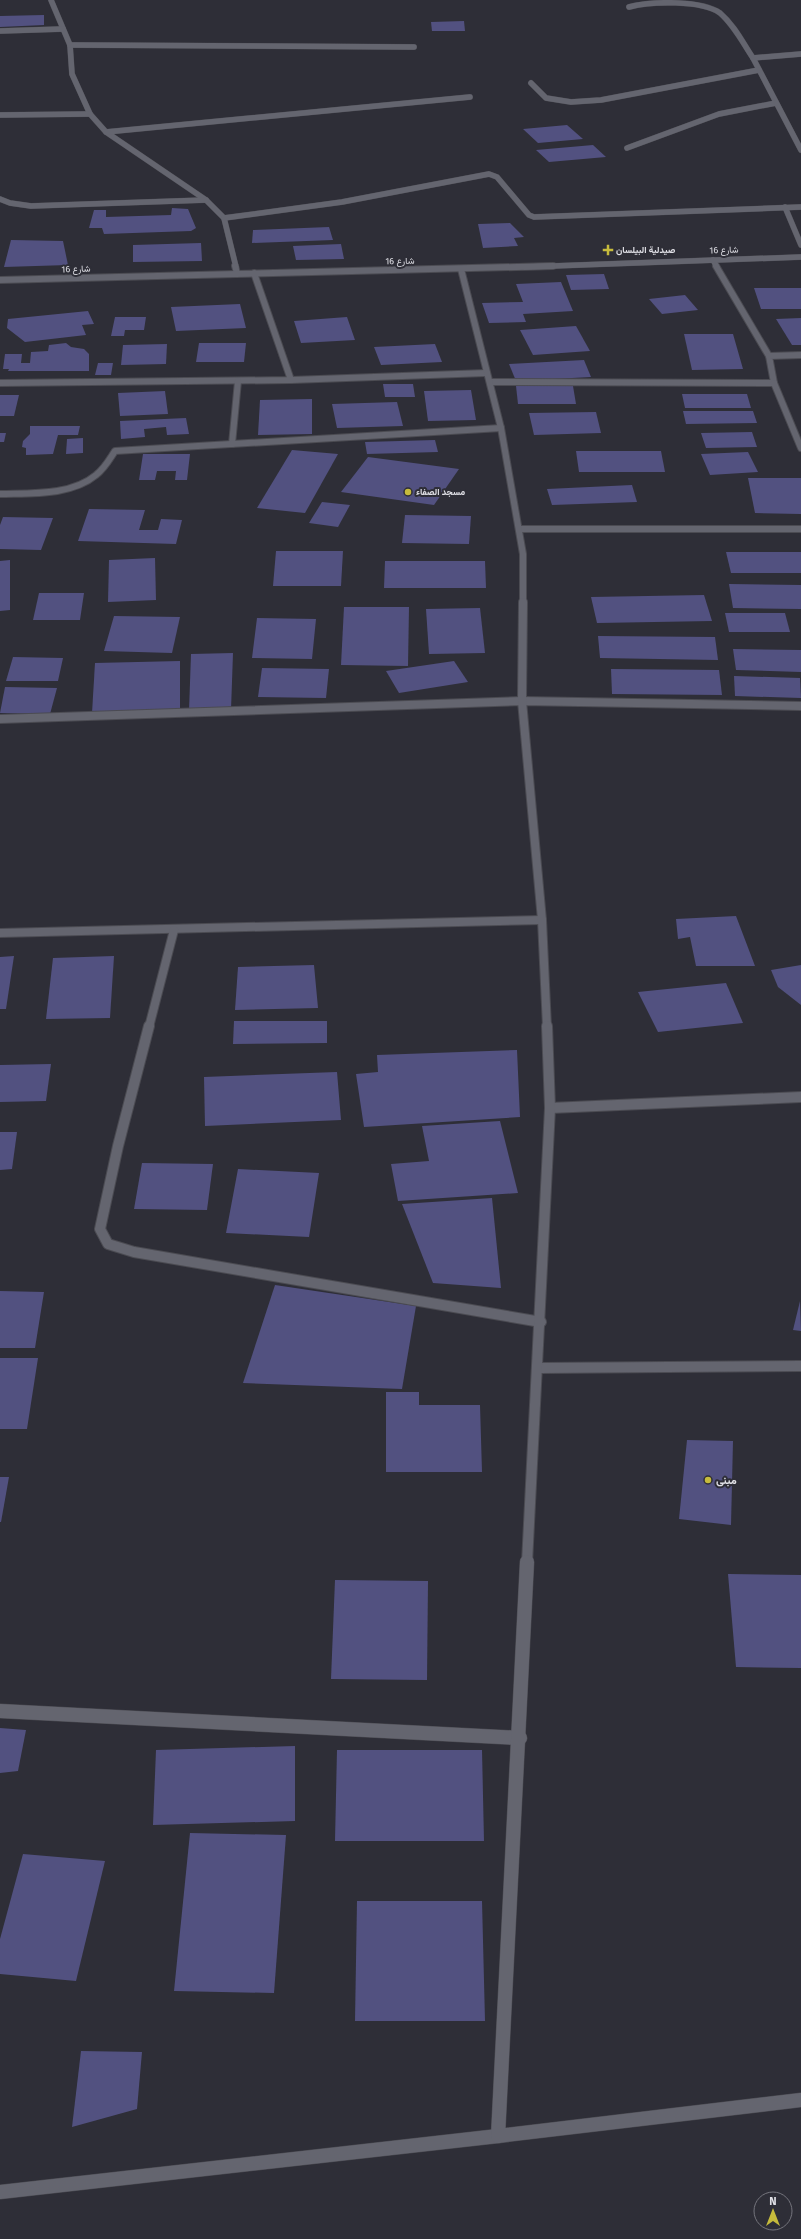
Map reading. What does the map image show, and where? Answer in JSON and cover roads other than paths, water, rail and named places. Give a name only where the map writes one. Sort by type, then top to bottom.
[{"type":"street","points":[[50,0],[70,45],[72,74],[90,114],[106,132],[206,200],[224,218],[237,273]]},
{"type":"street","points":[[629,7],[651,0],[670,0],[687,1],[714,8],[730,24],[753,58],[801,150]]},
{"type":"street","points":[[0,31],[63,29]]},
{"type":"street","points":[[70,45],[414,47]]},
{"type":"street","points":[[753,58],[801,54]]},
{"type":"street","points":[[531,83],[546,98],[571,102],[601,100],[662,86],[759,70]]},
{"type":"street","points":[[106,132],[162,125],[470,97]]},
{"type":"street","points":[[627,148],[719,114],[776,103]]},
{"type":"street","points":[[0,115],[90,114]]},
{"type":"street","points":[[224,218],[319,206],[489,174],[497,177],[529,215],[534,217],[801,207]]},
{"type":"street","points":[[0,199],[10,203],[31,206],[206,200]]},
{"type":"street","points":[[785,208],[801,244]]},
{"type":"street","name":"شارع 16","points":[[0,280],[237,273],[462,269],[801,257]]},
{"type":"street","points":[[713,260],[769,356],[774,383],[801,448]]},
{"type":"street","points":[[462,269],[501,428],[523,554],[522,701],[542,920],[550,1108],[539,1368],[498,2136]]},
{"type":"street","points":[[254,273],[291,380]]},
{"type":"street","points":[[769,356],[801,355]]},
{"type":"street","points":[[0,383],[488,378],[774,383]]},
{"type":"street","points":[[232,444],[238,381]]},
{"type":"street","points":[[0,494],[55,491],[85,483],[105,467],[115,451],[501,428]]},
{"type":"street","points":[[519,530],[801,529]]},
{"type":"street","points":[[0,719],[522,701],[801,706]]},
{"type":"street","points":[[0,933],[542,920]]},
{"type":"street","points":[[174,930],[118,1146],[100,1229],[108,1244],[134,1252],[541,1322]]},
{"type":"street","points":[[550,1108],[801,1097]]},
{"type":"street","points":[[539,1368],[801,1366]]},
{"type":"street","points":[[0,1711],[520,1738]]},
{"type":"street","points":[[0,2192],[801,2100]]},
{"type":"place","name":"صيدلية البيلسان","points":[[608,250]]},
{"type":"place","name":"مسجد الصفاء","points":[[408,492]]},
{"type":"place","name":"مبنى","points":[[708,1480]]}]
